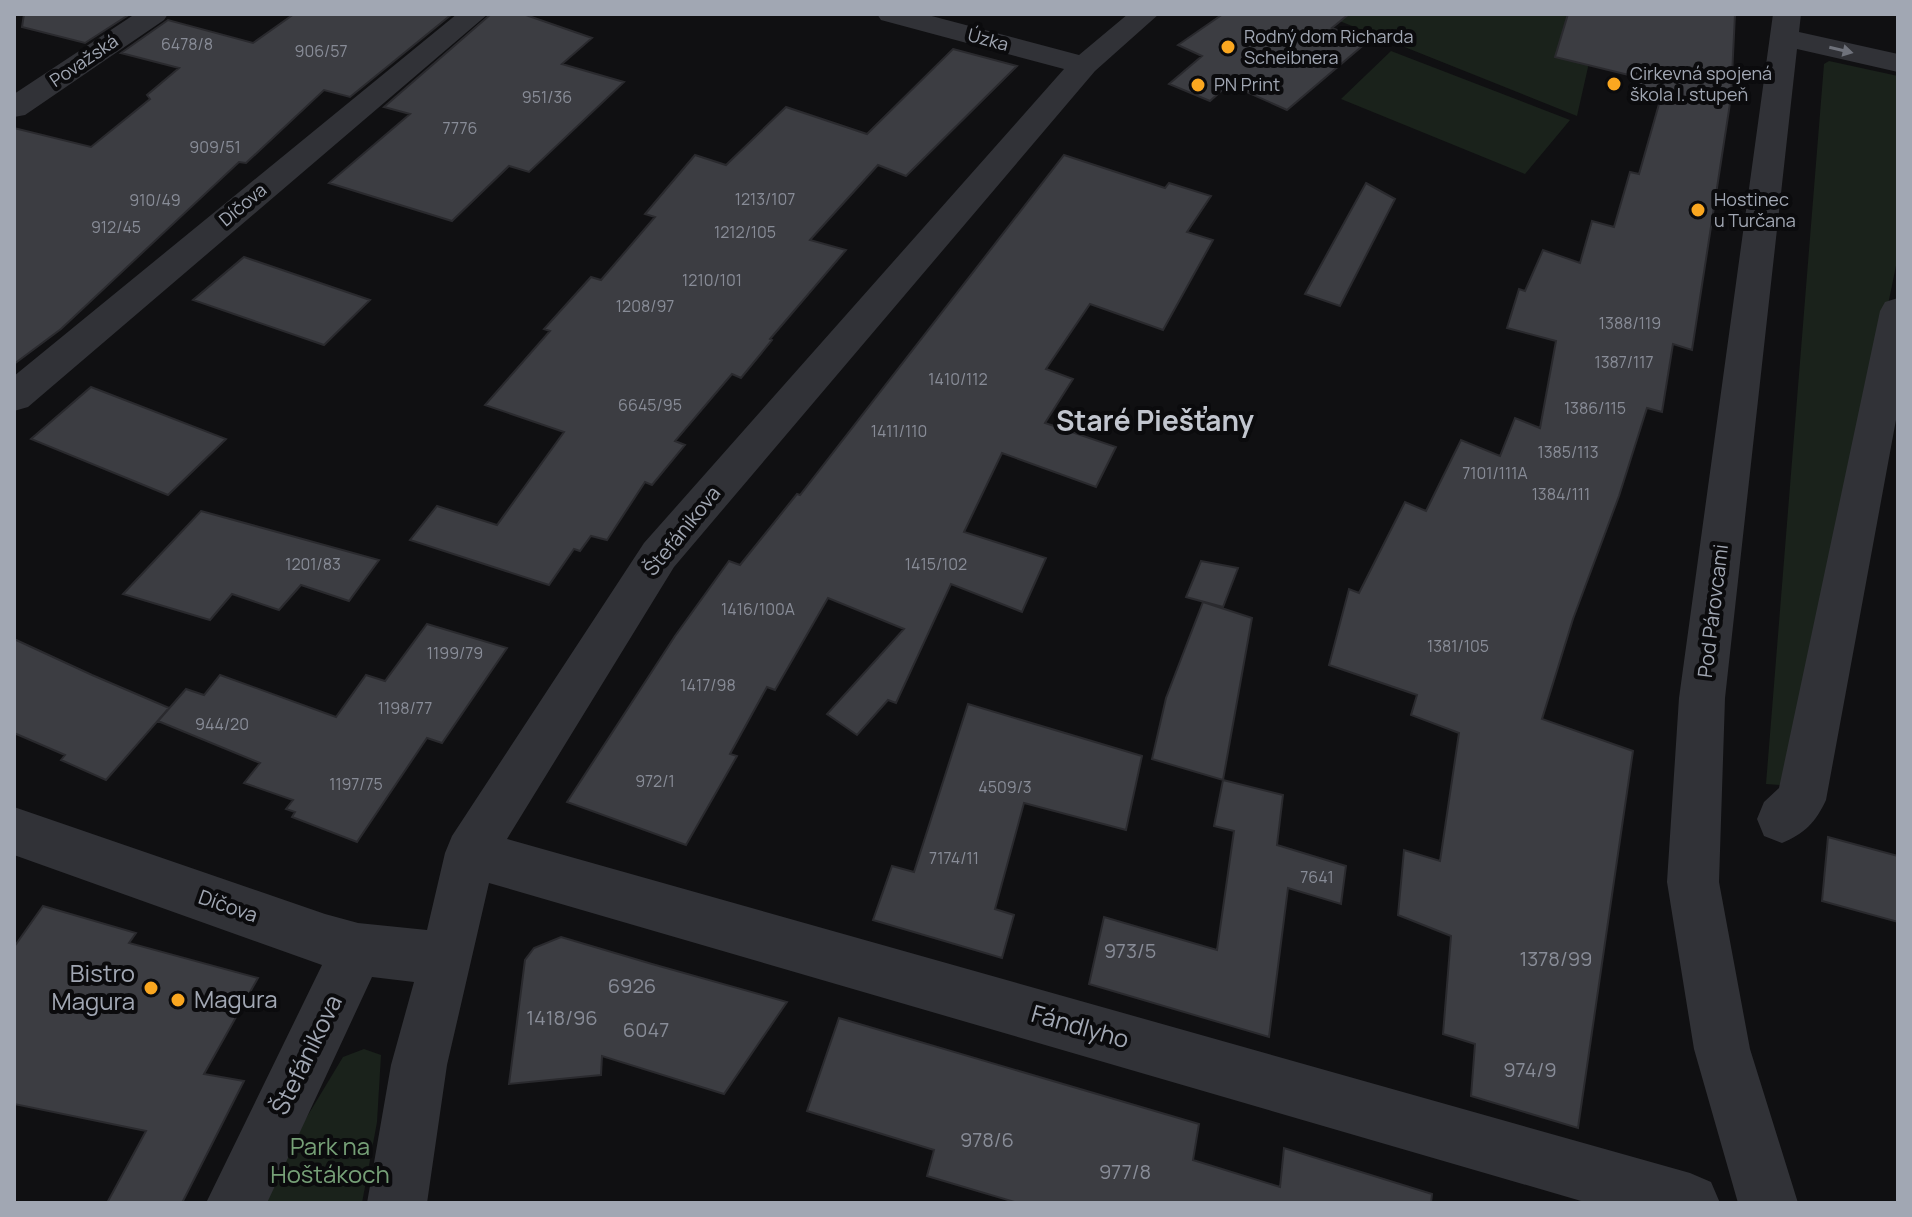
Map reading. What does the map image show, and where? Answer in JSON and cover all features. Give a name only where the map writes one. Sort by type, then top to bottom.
[{"type":"street","name":"Považská","points":[[14,108],[154,14]]},
{"type":"street","name":"Díčova","points":[[14,397],[474,14]]},
{"type":"street","name":"Úzka","points":[[891,14],[1084,65]]},
{"type":"street","name":"Štefánikova","points":[[397,1203],[419,1065],[447,959],[470,853],[659,555],[1084,65],[1145,14]]},
{"type":"street","points":[[1786,25],[1898,63]]},
{"type":"street","name":"Pod Párovcami","points":[[1768,1203],[1722,1049],[1693,882],[1702,698],[1786,25]]},
{"type":"street","points":[[1782,819],[1801,800],[1898,311]]},
{"type":"street","name":"Díčova","points":[[14,831],[358,949],[447,959]]},
{"type":"street","name":"Fándlyho","points":[[470,853],[1690,1203]]},
{"type":"street","name":"Štefánikova","points":[[236,1203],[358,949]]},
{"type":"green space","points":[[1337,14],[1600,14],[1577,116],[1332,18]]},
{"type":"green space","points":[[1391,51],[1570,120],[1525,174],[1341,99]]},
{"type":"green space","points":[[1829,61],[1898,76],[1898,256],[1791,778],[1782,785],[1766,784],[1824,64]]},
{"type":"green space","name":"Park na Hoštákoch","points":[[364,1049],[381,1055],[377,1122],[362,1203],[266,1203],[305,1120],[343,1057]]},
{"type":"building","points":[[24,14],[130,14],[85,43],[22,27]]},
{"type":"building","points":[[294,14],[452,14],[350,97],[324,90],[246,163],[239,162],[61,329],[14,364],[14,128],[91,147],[150,99],[147,95],[179,68],[121,53],[168,20],[253,43]]},
{"type":"building","points":[[491,14],[523,14],[592,38],[562,64],[624,82],[529,172],[509,166],[452,221],[329,183],[410,114],[384,107]]},
{"type":"building","points":[[1223,14],[1349,14],[1332,28],[1367,42],[1287,110],[1229,84],[1210,101],[1169,84],[1202,56],[1178,45]]},
{"type":"building","points":[[1568,14],[1735,14],[1731,97],[1692,350],[1673,344],[1662,412],[1647,408],[1619,496],[1573,619],[1542,719],[1633,751],[1578,1128],[1471,1096],[1475,1044],[1443,1034],[1451,936],[1398,915],[1404,850],[1440,861],[1459,733],[1411,715],[1417,695],[1329,665],[1349,589],[1359,593],[1405,502],[1426,511],[1461,440],[1500,456],[1515,418],[1540,428],[1556,341],[1507,328],[1519,289],[1525,291],[1543,250],[1580,263],[1592,221],[1614,227],[1630,172],[1639,174],[1661,97],[1635,91],[1637,77],[1555,57]]},
{"type":"building","points":[[953,49],[1017,66],[906,176],[878,165],[810,240],[846,250],[741,378],[732,374],[675,441],[685,445],[652,485],[645,482],[607,540],[591,536],[580,551],[574,549],[549,585],[410,540],[437,506],[497,525],[564,432],[485,405],[550,331],[544,329],[591,277],[601,280],[655,217],[645,214],[695,155],[726,165],[786,107],[867,134]]},
{"type":"building","points":[[1064,155],[1165,188],[1169,183],[1211,196],[1187,232],[1213,240],[1163,330],[1090,304],[1046,369],[1073,379],[1045,423],[1116,447],[1096,487],[1002,453],[964,532],[1046,558],[1022,612],[951,584],[896,703],[888,700],[857,735],[827,714],[904,629],[828,598],[775,690],[767,687],[730,754],[737,756],[686,845],[567,802],[675,636],[729,561],[740,565],[797,494],[800,495]]},
{"type":"building","points":[[1366,183],[1395,199],[1340,306],[1305,294]]},
{"type":"building","points":[[244,257],[370,300],[324,345],[193,300]]},
{"type":"building","points":[[91,387],[226,439],[168,495],[31,439]]},
{"type":"building","points":[[201,511],[379,560],[349,601],[301,585],[279,610],[232,594],[210,620],[123,594]]},
{"type":"building","points":[[1201,561],[1238,568],[1223,607],[1186,597]]},
{"type":"building","points":[[1203,602],[1252,618],[1223,780],[1152,759],[1166,698]]},
{"type":"building","points":[[427,624],[507,648],[442,743],[427,738],[357,842],[292,817],[295,812],[286,809],[293,800],[244,783],[260,763],[158,721],[186,689],[204,695],[220,675],[336,717],[366,675],[385,681]]},
{"type":"building","points":[[14,639],[169,708],[106,780],[61,760],[65,755],[14,733]]},
{"type":"building","points":[[968,704],[1142,756],[1126,830],[1024,803],[995,909],[1014,915],[1002,958],[873,920],[892,866],[914,872]]},
{"type":"building","points":[[1223,780],[1283,795],[1277,845],[1346,866],[1341,904],[1288,888],[1269,1037],[1089,984],[1104,917],[1217,950],[1234,831],[1214,826]]},
{"type":"building","points":[[1828,837],[1898,856],[1898,922],[1822,901]]},
{"type":"building","points":[[43,906],[136,933],[129,943],[258,978],[204,1074],[244,1081],[182,1203],[107,1203],[146,1131],[14,1104],[14,947]]},
{"type":"building","points":[[561,937],[787,1002],[724,1094],[602,1056],[601,1075],[509,1084],[525,960],[534,948]]},
{"type":"building","points":[[839,1018],[1199,1124],[1193,1160],[1280,1187],[1284,1148],[1432,1194],[1431,1203],[1018,1203],[927,1176],[934,1150],[807,1111]]},
{"type":"place","name":"Rodný dom Richarda Scheibnera","points":[[1228,47]]},
{"type":"place","name":"Cirkevná spojená škola I. stupeň","points":[[1614,84]]},
{"type":"place","name":"PN Print","points":[[1198,85]]},
{"type":"place","name":"Hostinec u Turčana","points":[[1698,210]]},
{"type":"place","name":"Bistro Magura","points":[[151,988]]},
{"type":"place","name":"Magura","points":[[178,1000]]},
{"type":"district","name":"Staré Piešťany","points":[[1155,421]]}]
